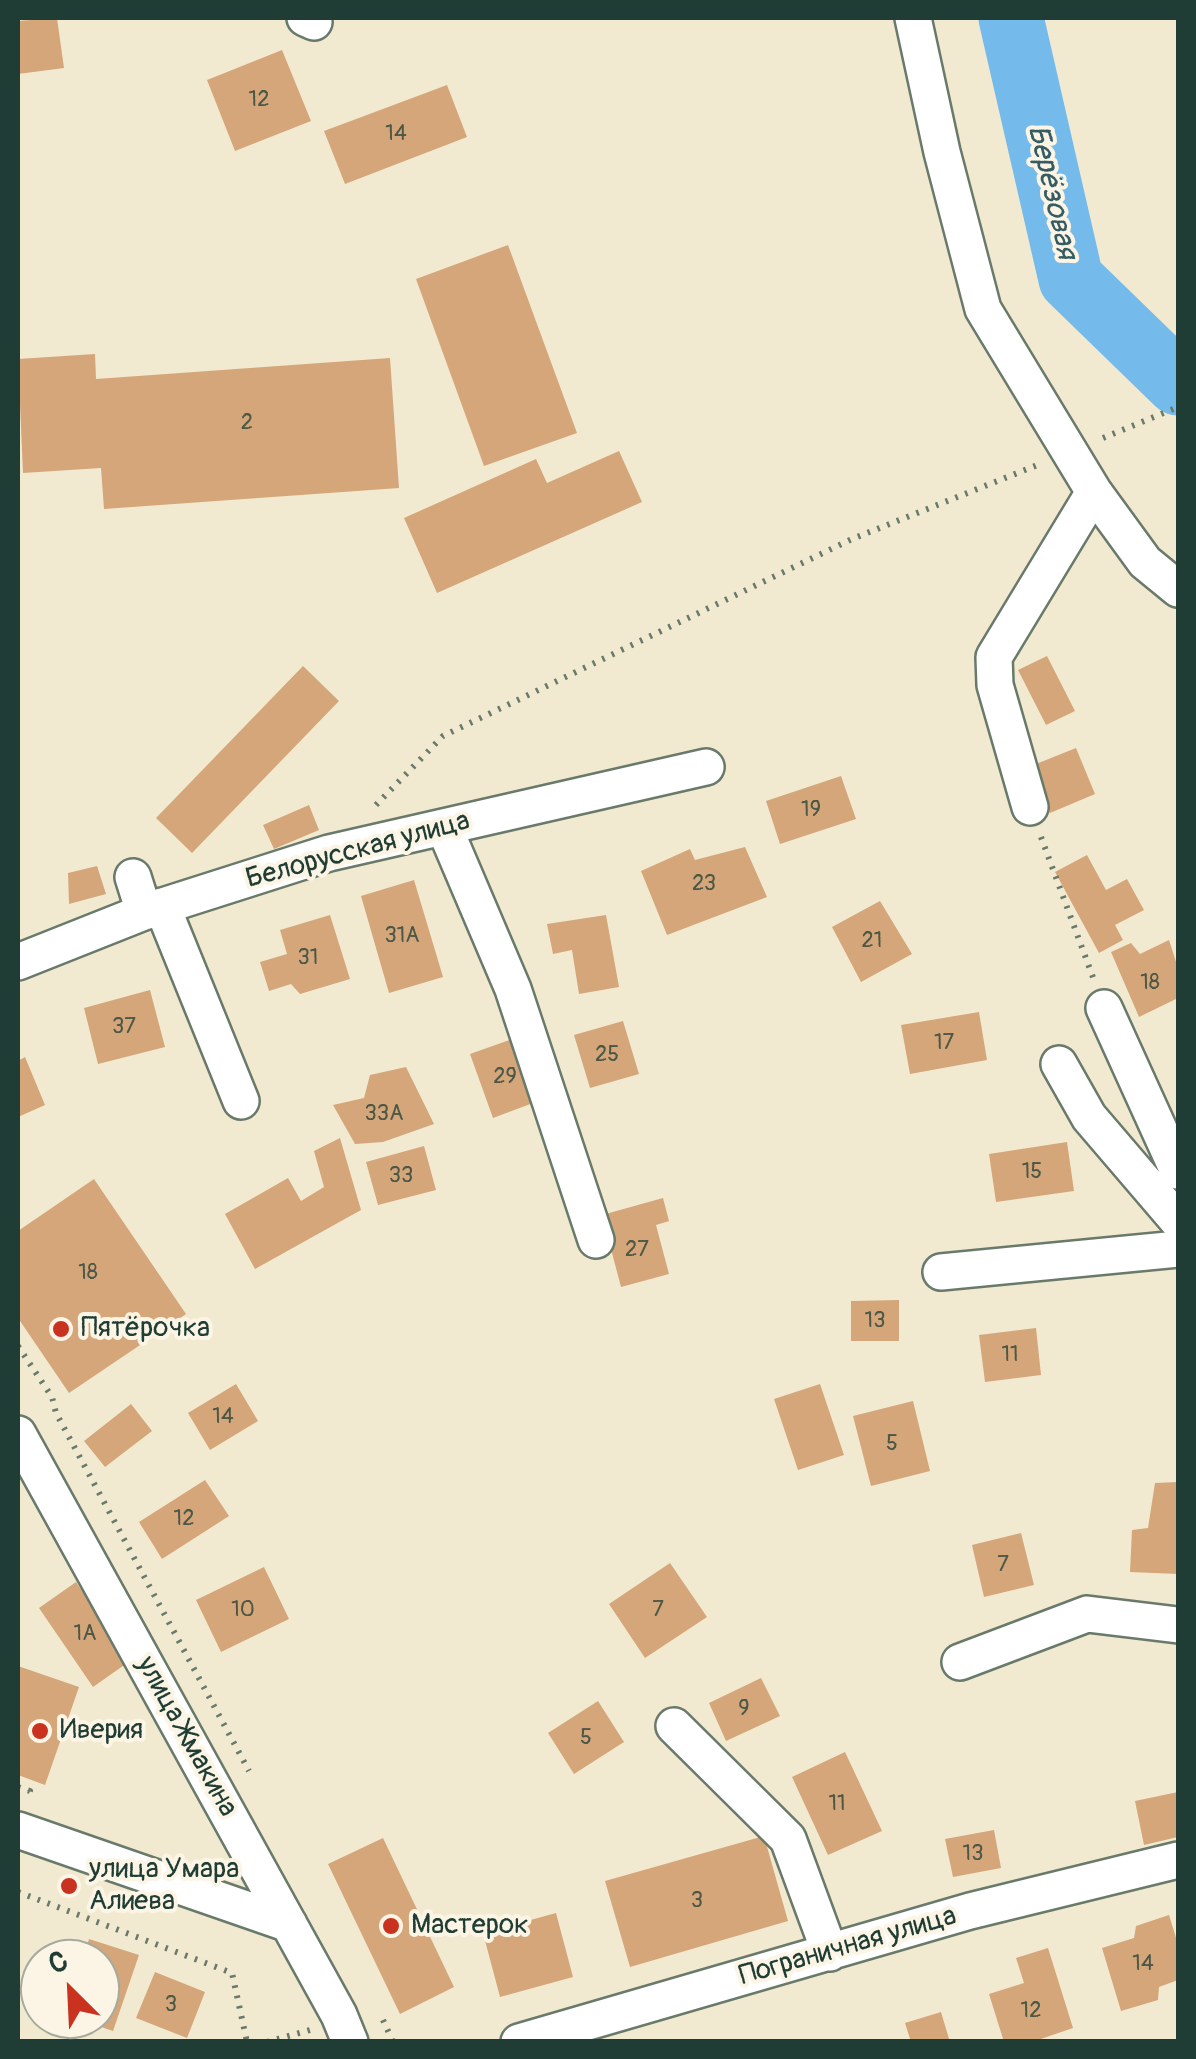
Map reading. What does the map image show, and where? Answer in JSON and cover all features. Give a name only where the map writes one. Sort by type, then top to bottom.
[{"type":"street","points":[[914,18],[942,152],[983,309],[1080,448],[1094,492],[1145,562],[1178,589]]},
{"type":"street","points":[[1030,807],[995,685],[994,657],[1094,492]]},
{"type":"street","name":"Белорусская улица","points":[[18,962],[153,909],[329,853],[706,768]]},
{"type":"street","points":[[444,827],[513,989],[596,1240]]},
{"type":"street","points":[[133,877],[153,909],[241,1101]]},
{"type":"street","points":[[1104,1008],[1178,1171]]},
{"type":"street","points":[[1059,1064],[1089,1117],[1178,1221]]},
{"type":"street","points":[[941,1272],[1178,1250]]},
{"type":"street","name":"улица Жмакина","points":[[18,1434],[289,1924],[350,2042]]},
{"type":"street","points":[[960,1662],[1086,1614],[1178,1626]]},
{"type":"street","points":[[674,1726],[788,1840],[830,1953]]},
{"type":"street","points":[[18,1830],[289,1924]]},
{"type":"street","name":"Пограничная улица","points":[[519,2042],[970,1912],[1178,1860]]},
{"type":"path","points":[[329,853],[443,736],[852,539],[1178,407]]},
{"type":"path","points":[[1030,807],[1104,1008]]},
{"type":"path","points":[[18,1346],[52,1397],[56,1412],[251,1775]]},
{"type":"path","points":[[18,1892],[232,1973],[247,2042]]},
{"type":"path","points":[[379,2014],[393,2042]]},
{"type":"building","points":[[57,18],[64,68],[18,74],[18,21]]},
{"type":"building","points":[[282,50],[311,121],[235,151],[207,80]]},
{"type":"building","points":[[447,85],[467,137],[345,184],[324,131]]},
{"type":"building","points":[[508,245],[577,433],[484,466],[416,279]]},
{"type":"building","points":[[95,354],[96,379],[390,358],[399,488],[104,509],[101,468],[23,473],[18,359]]},
{"type":"building","points":[[619,451],[642,502],[437,593],[404,518],[536,459],[547,483]]},
{"type":"building","points":[[1047,656],[1075,711],[1046,725],[1018,670]]},
{"type":"building","points":[[303,666],[339,701],[192,853],[156,818]]},
{"type":"building","points":[[1076,748],[1095,794],[1050,813],[1031,766]]},
{"type":"building","points":[[841,776],[856,819],[780,844],[766,801]]},
{"type":"building","points":[[309,805],[319,830],[274,849],[263,825]]},
{"type":"building","points":[[745,847],[767,897],[667,935],[641,871],[690,849],[695,860]]},
{"type":"building","points":[[1087,855],[1106,890],[1127,879],[1144,910],[1115,925],[1123,940],[1099,953],[1055,872]]},
{"type":"building","points":[[97,866],[106,894],[69,904],[68,873]]},
{"type":"building","points":[[414,880],[443,977],[389,993],[361,896]]},
{"type":"building","points":[[880,901],[912,954],[861,982],[832,927]]},
{"type":"building","points":[[330,915],[350,979],[300,994],[291,984],[269,991],[260,962],[287,954],[280,930]]},
{"type":"building","points":[[606,915],[619,987],[579,994],[572,950],[553,954],[547,924]]},
{"type":"building","points":[[1169,940],[1178,968],[1178,998],[1139,1017],[1111,952],[1131,943],[1140,954]]},
{"type":"building","points":[[150,990],[165,1047],[98,1064],[84,1008]]},
{"type":"building","points":[[979,1012],[987,1060],[910,1074],[901,1025]]},
{"type":"building","points":[[623,1021],[639,1074],[590,1088],[574,1035]]},
{"type":"building","points":[[518,1037],[541,1100],[493,1118],[470,1054]]},
{"type":"building","points":[[25,1057],[45,1105],[18,1117],[18,1061]]},
{"type":"building","points":[[406,1067],[434,1124],[383,1142],[355,1144],[333,1105],[364,1098],[370,1075]]},
{"type":"building","points":[[340,1138],[361,1210],[255,1269],[225,1214],[288,1178],[301,1201],[324,1187],[314,1151]]},
{"type":"building","points":[[1067,1142],[1074,1191],[996,1202],[989,1154]]},
{"type":"building","points":[[424,1146],[436,1190],[378,1205],[366,1162]]},
{"type":"building","points":[[94,1179],[186,1314],[69,1393],[18,1318],[18,1231]]},
{"type":"building","points":[[663,1198],[669,1221],[656,1225],[669,1274],[621,1287],[602,1215]]},
{"type":"building","points":[[899,1300],[899,1341],[851,1341],[851,1301]]},
{"type":"building","points":[[1036,1328],[1041,1375],[985,1382],[979,1335]]},
{"type":"building","points":[[236,1384],[258,1421],[210,1450],[188,1413]]},
{"type":"building","points":[[820,1384],[844,1455],[798,1470],[774,1399]]},
{"type":"building","points":[[913,1401],[930,1471],[871,1486],[853,1416]]},
{"type":"building","points":[[131,1404],[152,1431],[105,1467],[84,1441]]},
{"type":"building","points":[[205,1480],[229,1516],[162,1559],[139,1522]]},
{"type":"building","points":[[1178,1482],[1178,1574],[1130,1572],[1132,1530],[1148,1528],[1155,1483]]},
{"type":"building","points":[[1021,1533],[1034,1585],[984,1597],[972,1545]]},
{"type":"building","points":[[670,1563],[707,1617],[645,1658],[609,1604]]},
{"type":"building","points":[[264,1567],[289,1619],[221,1652],[196,1600]]},
{"type":"building","points":[[76,1582],[130,1661],[93,1687],[39,1608]]},
{"type":"building","name":"Иверия","points":[[18,1666],[79,1687],[45,1785],[18,1775]]},
{"type":"building","points":[[761,1678],[780,1716],[726,1741],[709,1703]]},
{"type":"building","points":[[598,1701],[624,1742],[574,1774],[548,1733]]},
{"type":"building","points":[[845,1752],[882,1831],[828,1855],[792,1777]]},
{"type":"building","points":[[1178,1792],[1178,1837],[1144,1845],[1135,1801]]},
{"type":"building","points":[[994,1830],[1001,1868],[953,1877],[945,1839]]},
{"type":"building","points":[[764,1836],[788,1921],[630,1967],[605,1881]]},
{"type":"building","name":"Мастерок","points":[[383,1838],[454,1987],[400,2014],[328,1864]]},
{"type":"building","points":[[556,1913],[573,1977],[500,1997],[483,1933]]},
{"type":"building","points":[[1169,1915],[1178,1944],[1178,1980],[1159,1987],[1158,2000],[1121,2011],[1102,1948],[1134,1938],[1136,1926]]},
{"type":"building","points":[[1048,1948],[1073,2028],[1032,2042],[1004,2042],[989,1994],[1024,1983],[1016,1958]]},
{"type":"building","points":[[120,1949],[139,1955],[120,2011]]},
{"type":"building","points":[[155,1972],[205,1992],[187,2038],[136,2018]]},
{"type":"building","points":[[941,2012],[950,2042],[911,2042],[905,2023]]},
{"type":"waterway","name":"Берёзовая","points":[[1011,18],[1071,279],[1178,383]]},
{"type":"place","name":"Пятёрочка","points":[[61,1329]]},
{"type":"place","name":"Иверия","points":[[40,1731]]},
{"type":"place","name":"улица Умара Алиева","points":[[69,1886]]},
{"type":"place","name":"Мастерок","points":[[391,1926]]}]
